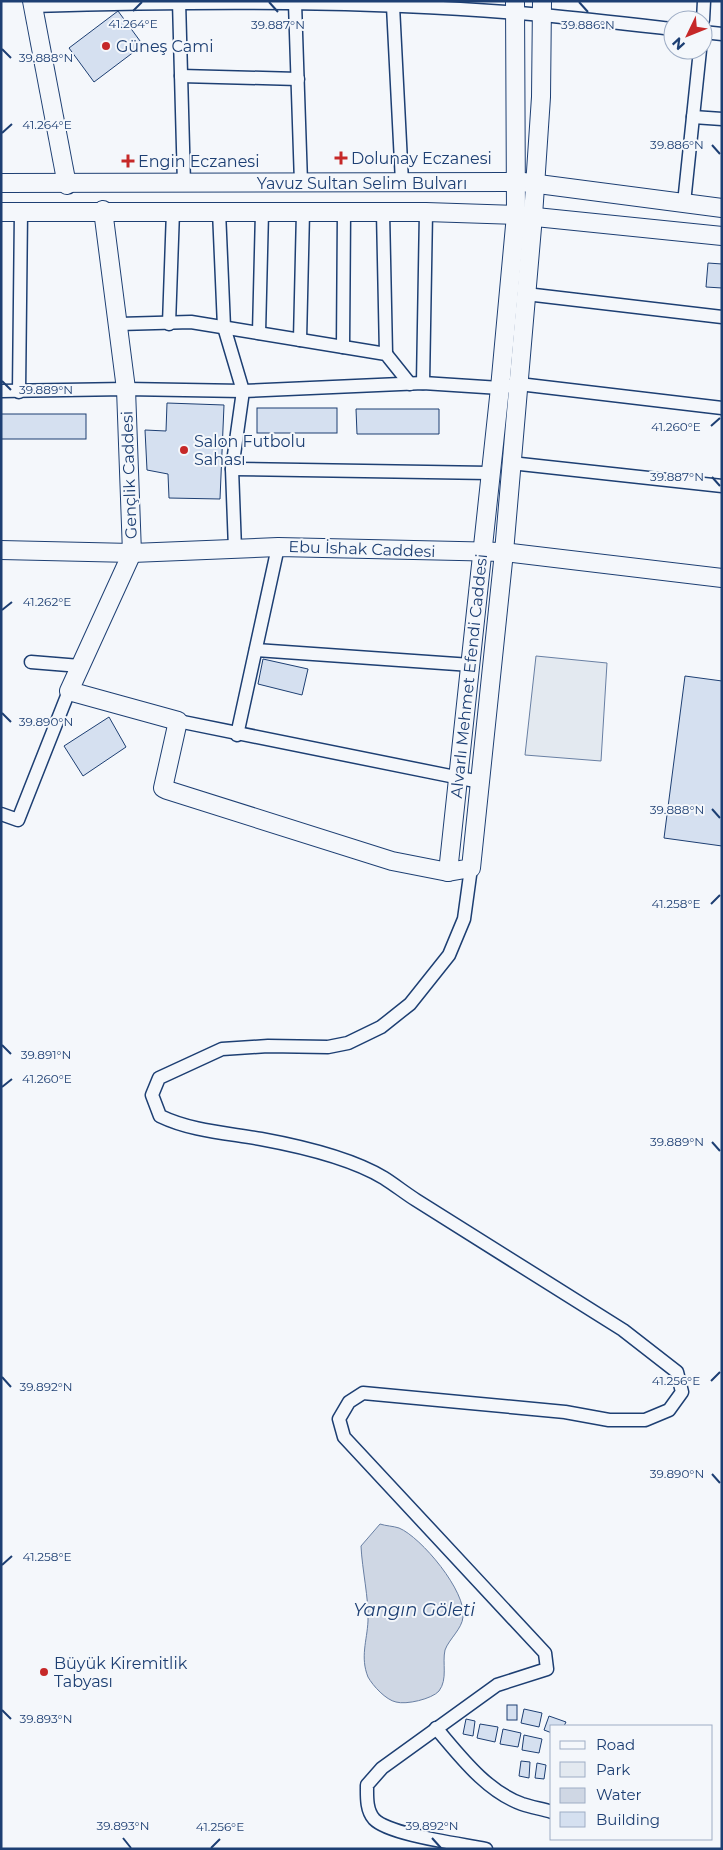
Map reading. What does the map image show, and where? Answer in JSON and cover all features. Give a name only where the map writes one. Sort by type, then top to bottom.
[{"type":"street","points":[[179,2],[184,184]]},
{"type":"street","points":[[67,185],[32,3],[295,3],[542,8],[663,27]]},
{"type":"street","points":[[295,3],[302,183]]},
{"type":"street","points":[[393,6],[402,182]]},
{"type":"street","name":"Alvarlı Mehmet Efendi Caddesi","points":[[448,872],[460,779],[490,473],[524,216],[514,182],[515,7]]},
{"type":"street","points":[[486,1849],[388,1828],[374,1818],[368,1804],[367,1785],[382,1768],[497,1685],[546,1669],[545,1653],[344,1437],[339,1419],[349,1402],[363,1393],[565,1412],[609,1420],[645,1420],[669,1410],[682,1392],[677,1372],[623,1330],[383,1178],[340,1159],[263,1139],[210,1131],[172,1121],[160,1116],[152,1095],[159,1078],[222,1050],[268,1046],[328,1047],[348,1043],[381,1027],[410,1004],[449,956],[464,919],[471,868],[512,463],[526,294],[524,216],[536,183],[541,96],[542,8]]},
{"type":"street","points":[[684,203],[699,60]]},
{"type":"street","points":[[181,76],[298,79]]},
{"type":"street","points":[[693,117],[722,119]]},
{"type":"street","name":"Yavuz Sultan Selim Bulvarı","points":[[1,183],[67,185],[514,182],[536,183],[722,208]]},
{"type":"street","name":"Yavuz Sultan Selim Bulvarı","points":[[1,212],[103,210],[426,212],[524,216],[722,236]]},
{"type":"street","name":"Gençlik Caddesi","points":[[1,814],[18,820],[69,690],[132,553],[126,389],[103,210]]},
{"type":"street","points":[[169,324],[173,211]]},
{"type":"street","points":[[19,392],[21,212]]},
{"type":"street","points":[[219,212],[224,327],[243,391],[232,469],[234,549]]},
{"type":"street","points":[[259,333],[262,212]]},
{"type":"street","points":[[300,340],[304,212]]},
{"type":"street","points":[[343,347],[344,212]]},
{"type":"street","points":[[383,212],[386,354]]},
{"type":"street","points":[[417,383],[426,212]]},
{"type":"street","points":[[526,294],[722,317]]},
{"type":"street","points":[[119,324],[191,322],[386,354],[417,383]]},
{"type":"street","points":[[1,391],[126,389],[243,391],[417,383],[500,388],[518,384],[722,408]]},
{"type":"street","points":[[512,463],[722,486]]},
{"type":"street","points":[[232,469],[490,473]]},
{"type":"street","points":[[237,735],[278,546]]},
{"type":"street","name":"Ebu İshak Caddesi","points":[[1,550],[132,553],[278,546],[482,553],[504,552],[722,578]]},
{"type":"street","points":[[256,650],[471,665]]},
{"type":"street","points":[[31,662],[80,666]]},
{"type":"street","points":[[69,690],[178,721],[237,735],[480,782]]},
{"type":"street","points":[[178,721],[163,788],[392,861],[448,872],[471,868]]},
{"type":"street","points":[[436,1728],[466,1762],[497,1791],[521,1804],[550,1811]]},
{"type":"green space","points":[[536,656],[607,663],[601,761],[525,755]]},
{"type":"water","name":"Yangın Göleti","points":[[380,1524],[399,1528],[419,1542],[441,1566],[458,1594],[462,1606],[462,1621],[445,1650],[442,1686],[431,1697],[412,1702],[400,1703],[388,1699],[368,1677],[364,1663],[368,1612],[361,1546]]},
{"type":"building","name":"Güneş Cami","points":[[118,11],[143,45],[94,82],[69,48]]},
{"type":"building","points":[[708,263],[722,264],[722,288],[706,287]]},
{"type":"building","name":"Salon Futbolu Sahası","points":[[167,403],[224,405],[220,499],[169,498],[168,474],[147,470],[145,430],[166,431]]},
{"type":"building","points":[[257,408],[337,408],[337,433],[257,433]]},
{"type":"building","points":[[356,409],[439,409],[439,434],[357,434]]},
{"type":"building","points":[[1,414],[86,414],[86,439],[1,439]]},
{"type":"building","points":[[263,659],[308,669],[302,695],[258,684]]},
{"type":"building","points":[[685,676],[722,681],[722,846],[664,838]]},
{"type":"building","points":[[109,717],[126,747],[83,776],[64,746]]},
{"type":"building","points":[[507,1705],[517,1705],[517,1720],[507,1720]]},
{"type":"building","points":[[524,1709],[542,1713],[539,1727],[521,1723]]},
{"type":"building","points":[[549,1716],[566,1722],[564,1725],[550,1725],[550,1732],[544,1730]]},
{"type":"building","points":[[466,1719],[475,1721],[473,1736],[463,1734]]},
{"type":"building","points":[[480,1724],[498,1727],[495,1742],[477,1738]]},
{"type":"building","points":[[503,1729],[521,1733],[518,1747],[500,1744]]},
{"type":"building","points":[[524,1735],[542,1739],[539,1753],[522,1750]]},
{"type":"building","points":[[521,1761],[530,1762],[529,1778],[519,1776]]},
{"type":"building","points":[[537,1763],[546,1765],[544,1779],[535,1778]]},
{"type":"place","name":"Güneş Cami","points":[[106,46]]},
{"type":"place","name":"Dolunay Eczanesi","points":[[341,158]]},
{"type":"place","name":"Engin Eczanesi","points":[[128,161]]},
{"type":"place","name":"Salon Futbolu Sahası","points":[[184,450]]},
{"type":"place","name":"Büyük Kiremitlik Tabyası","points":[[44,1672]]}]
